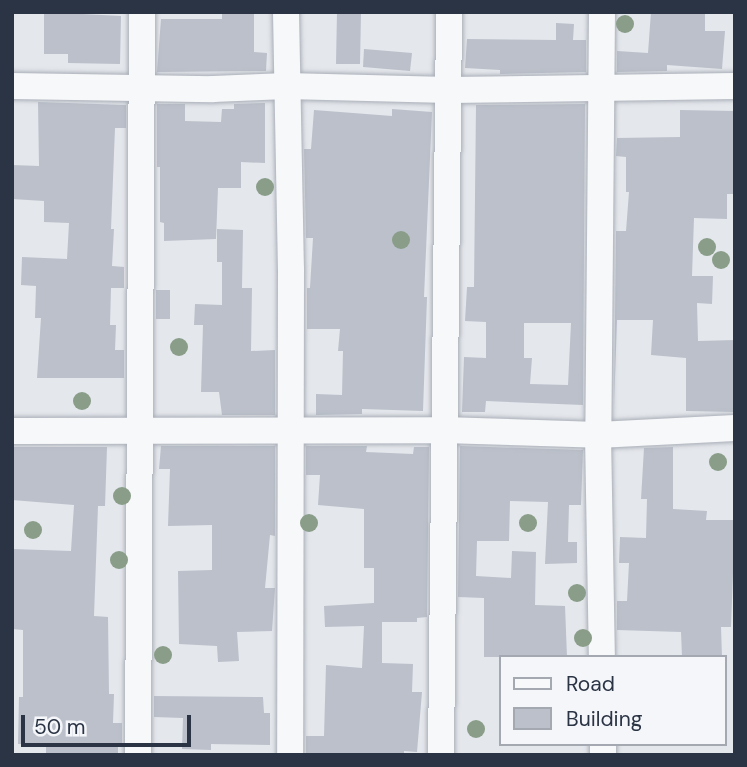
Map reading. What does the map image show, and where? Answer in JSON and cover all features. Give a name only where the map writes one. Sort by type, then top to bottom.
[{"type":"street","points":[[138,755],[138,289],[142,12]]},
{"type":"street","points":[[286,12],[291,270],[290,755]]},
{"type":"street","points":[[441,755],[449,12]]},
{"type":"street","points":[[602,12],[598,435],[602,655]]},
{"type":"street","points":[[12,86],[286,86],[449,90],[735,86]]},
{"type":"street","points":[[12,431],[443,430],[598,435],[735,428]]},
{"type":"building","points":[[44,12],[121,16],[120,64],[68,63],[68,54],[44,54]]},
{"type":"building","points":[[222,12],[254,13],[254,52],[267,53],[266,71],[157,72],[161,19],[222,19]]},
{"type":"building","points":[[337,12],[361,12],[360,64],[336,64]]},
{"type":"building","points":[[651,12],[705,14],[705,31],[725,31],[722,69],[667,65],[667,71],[617,72],[617,51],[648,53]]},
{"type":"building","points":[[556,23],[574,24],[573,40],[586,40],[586,72],[500,74],[500,70],[465,68],[467,39],[556,40]]},
{"type":"building","points":[[364,49],[412,53],[410,71],[363,67]]},
{"type":"building","points":[[38,102],[126,105],[126,128],[115,128],[111,229],[114,229],[112,266],[124,267],[124,288],[111,288],[110,325],[116,325],[115,350],[124,350],[124,378],[37,378],[41,318],[35,318],[36,286],[21,285],[22,257],[67,259],[69,223],[44,222],[44,201],[12,199],[12,165],[39,166]]},
{"type":"building","points":[[265,103],[265,163],[241,162],[241,188],[218,188],[216,239],[164,241],[164,223],[160,222],[160,167],[157,167],[157,104],[185,104],[185,121],[221,122],[222,109],[234,109],[234,104]]},
{"type":"building","points":[[585,104],[583,405],[486,401],[485,412],[462,412],[464,357],[486,358],[486,322],[465,321],[467,287],[474,287],[476,105]],"holes":[[[524,323],[571,323],[568,385],[530,384],[532,358],[524,358]]]},
{"type":"building","points":[[392,109],[432,112],[424,297],[427,297],[423,411],[362,409],[362,414],[316,415],[316,394],[342,395],[343,351],[338,351],[340,329],[307,329],[307,288],[310,288],[313,238],[306,238],[304,149],[311,149],[314,110],[392,116]]},
{"type":"building","points":[[680,110],[735,111],[735,194],[727,194],[727,219],[694,218],[692,276],[713,276],[712,304],[697,303],[698,341],[735,340],[735,412],[686,411],[686,358],[651,355],[653,320],[617,320],[614,406],[616,231],[626,231],[629,192],[626,192],[626,157],[616,156],[617,138],[680,137]]},
{"type":"building","points":[[217,229],[243,230],[242,288],[252,288],[251,351],[275,350],[275,415],[222,415],[219,392],[201,392],[203,325],[194,325],[195,304],[222,305],[222,262],[217,262]]},
{"type":"building","points":[[156,290],[170,290],[170,319],[156,319]]},
{"type":"building","points":[[161,446],[275,446],[275,536],[270,535],[265,588],[275,588],[272,631],[237,632],[239,661],[218,662],[217,646],[179,644],[178,571],[212,570],[212,525],[168,526],[170,469],[159,469]]},
{"type":"building","points":[[306,446],[367,446],[366,452],[413,454],[414,447],[429,447],[427,617],[417,618],[417,622],[382,622],[382,663],[413,664],[412,692],[422,692],[417,752],[404,751],[404,755],[306,755],[306,736],[324,736],[326,665],[362,668],[364,626],[325,627],[324,606],[374,603],[374,568],[364,568],[364,509],[318,505],[320,475],[306,475]]},
{"type":"building","points":[[460,446],[583,450],[581,505],[569,505],[568,542],[577,542],[577,563],[545,564],[548,502],[510,501],[509,541],[477,541],[476,576],[511,578],[512,551],[536,552],[535,605],[565,606],[567,655],[484,657],[484,598],[458,597]]},
{"type":"building","points":[[12,447],[107,447],[105,506],[98,506],[94,616],[108,617],[109,694],[114,694],[113,723],[122,723],[122,747],[118,747],[118,755],[46,755],[46,745],[18,744],[19,697],[23,697],[23,630],[12,629],[12,549],[71,551],[74,505],[12,500]]},
{"type":"building","points":[[673,447],[673,509],[707,511],[706,520],[735,520],[731,627],[721,627],[722,655],[682,655],[681,632],[617,630],[617,601],[627,601],[629,563],[619,563],[620,537],[646,538],[647,499],[641,499],[644,448]]},
{"type":"building","points":[[154,696],[263,697],[264,713],[270,713],[270,745],[211,744],[211,750],[182,749],[183,718],[154,717]]}]
